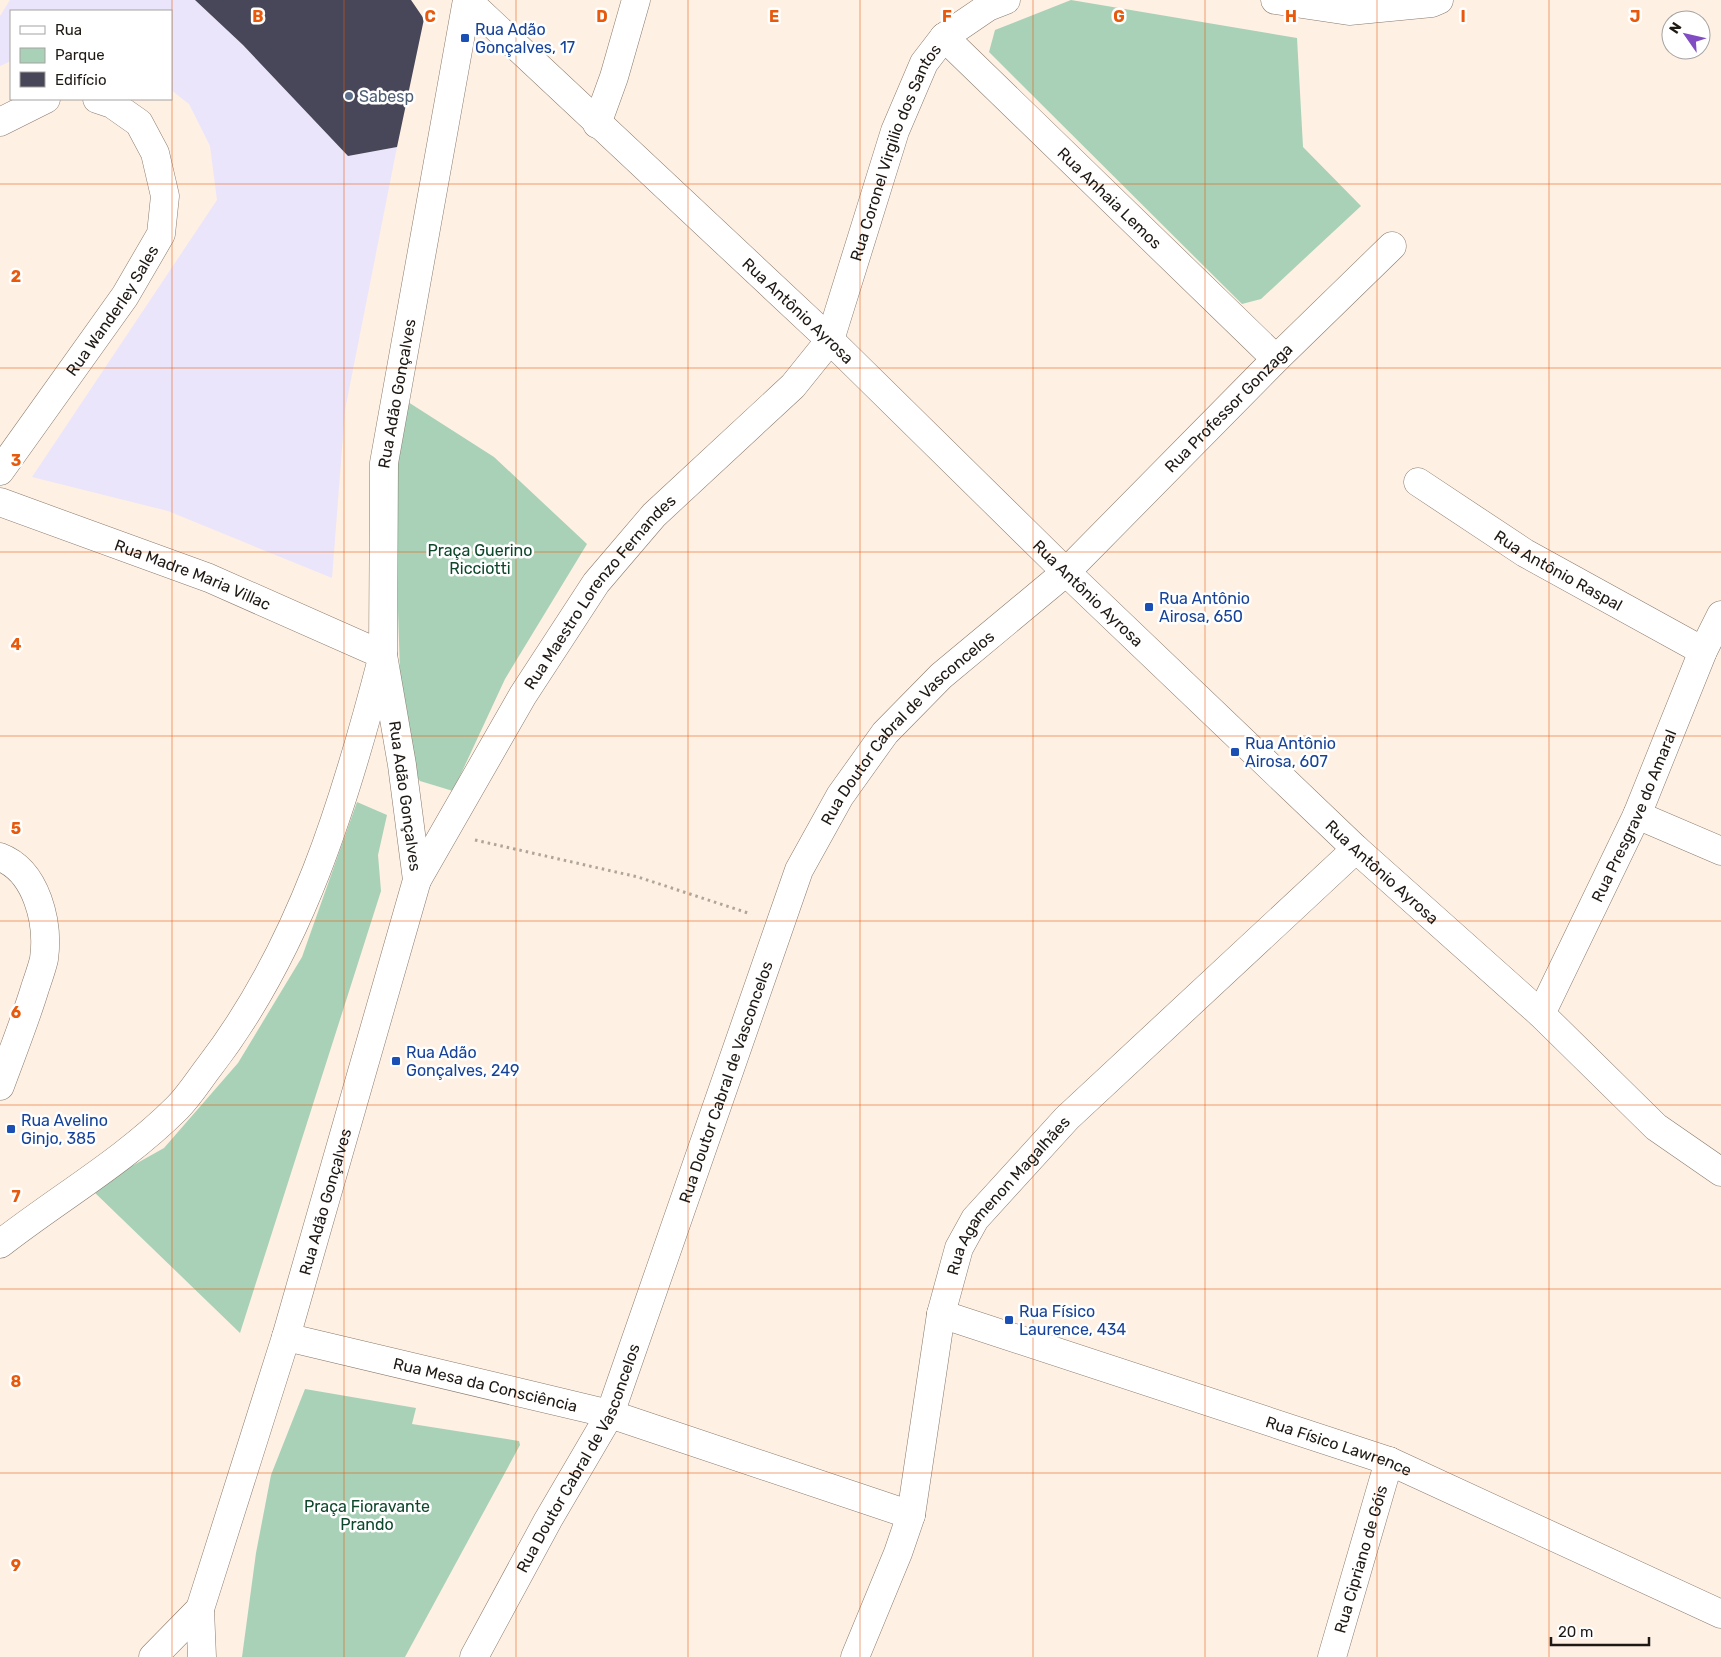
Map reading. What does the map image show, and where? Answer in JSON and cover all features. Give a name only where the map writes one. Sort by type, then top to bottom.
[{"type":"street","name":"Rua Antônio Ayrosa","points":[[467,0],[597,124],[830,340],[1066,572],[1356,849],[1541,1014],[1656,1127],[1721,1172]]},
{"type":"street","name":"Rua Adão Gonçalves","points":[[202,1657],[200,1609],[286,1337],[417,880],[402,765],[383,655],[384,463],[467,0]]},
{"type":"street","points":[[597,124],[614,77],[636,0]]},
{"type":"street","name":"Rua Coronel Virgilio dos Santos","points":[[830,340],[895,131],[924,62],[944,37],[988,7],[1006,0]]},
{"type":"street","points":[[1275,0],[1348,6],[1432,3],[1439,0]]},
{"type":"street","name":"Rua Anhaia Lemos","points":[[944,37],[1276,359]]},
{"type":"street","points":[[0,122],[44,100]]},
{"type":"street","name":"Rua Wanderley Sales","points":[[0,471],[125,296],[161,234],[165,196],[155,153],[139,124],[112,104],[100,100]]},
{"type":"street","name":"Rua Professor Gonzaga","points":[[1066,572],[1276,359],[1392,246]]},
{"type":"street","name":"Rua Maestro Lorenzo Fernandes","points":[[417,880],[523,695],[596,583],[654,515],[793,386],[830,340]]},
{"type":"street","name":"Rua Antônio Raspal","points":[[1418,482],[1524,553],[1703,651]]},
{"type":"street","name":"Rua Madre Maria Villac","points":[[0,502],[209,578],[383,655]]},
{"type":"street","name":"Rua Doutor Cabral de Vasconcelos","points":[[474,1657],[548,1520],[610,1414],[799,870],[840,796],[885,733],[941,676],[1066,572]]},
{"type":"street","name":"Rua Presgrave do Amaral","points":[[1541,1014],[1637,815],[1703,651],[1721,615]]},
{"type":"street","points":[[0,1244],[42,1212],[119,1159],[178,1108],[236,1031],[289,936],[318,863],[362,738],[383,655]]},
{"type":"street","points":[[1637,815],[1721,851]]},
{"type":"street","name":"Rua Agamenon Magalhães","points":[[855,1657],[911,1515],[941,1314],[958,1248],[975,1219],[1067,1118],[1356,849]]},
{"type":"street","points":[[0,1086],[25,1020],[44,959],[43,920],[34,886],[3,862]]},
{"type":"street","name":"Rua Físico Lawrence","points":[[941,1314],[1389,1461],[1721,1614]]},
{"type":"street","name":"Rua Mesa da Consciência","points":[[286,1337],[610,1414],[911,1515]]},
{"type":"street","name":"Rua Cipriano de Góis","points":[[1332,1657],[1389,1461]]},
{"type":"street","points":[[153,1657],[200,1609]]},
{"type":"path","points":[[443,833],[638,877],[780,924]]},
{"type":"shaded area","points":[[10,0],[195,0],[243,45],[348,156],[397,147],[345,410],[332,578],[168,511],[32,477],[217,200],[210,146],[189,104],[172,91],[172,10],[10,10],[10,61],[0,66],[0,16]]},
{"type":"green space","points":[[1071,0],[1297,38],[1303,147],[1361,206],[1261,299],[1242,304],[989,52],[995,30]]},
{"type":"green space","name":"Praça Guerino Ricciotti","points":[[408,402],[494,457],[587,544],[505,679],[453,791],[420,781],[412,770],[407,711],[400,672],[397,580],[397,463]]},
{"type":"green space","points":[[357,802],[387,815],[378,855],[381,891],[240,1333],[91,1189],[164,1148],[238,1063],[302,957]]},
{"type":"green space","name":"Praça Fioravante Prando","points":[[305,1389],[416,1408],[412,1424],[519,1441],[520,1445],[405,1657],[242,1657],[256,1553],[271,1475]]},
{"type":"building","name":"Sabesp","points":[[195,0],[411,0],[424,19],[397,147],[348,156],[243,45]]},
{"type":"place","name":"Rua Adão Gonçalves, 17","points":[[465,38]]},
{"type":"place","name":"Sabesp","points":[[349,96]]},
{"type":"place","name":"Rua Antônio Airosa, 650","points":[[1149,607]]},
{"type":"place","name":"Rua Antônio Airosa, 607","points":[[1235,752]]},
{"type":"place","name":"Rua Adão Gonçalves, 249","points":[[396,1061]]},
{"type":"place","name":"Rua Avelino Ginjo, 385","points":[[11,1129]]},
{"type":"place","name":"Rua Físico Laurence, 434","points":[[1009,1320]]}]
